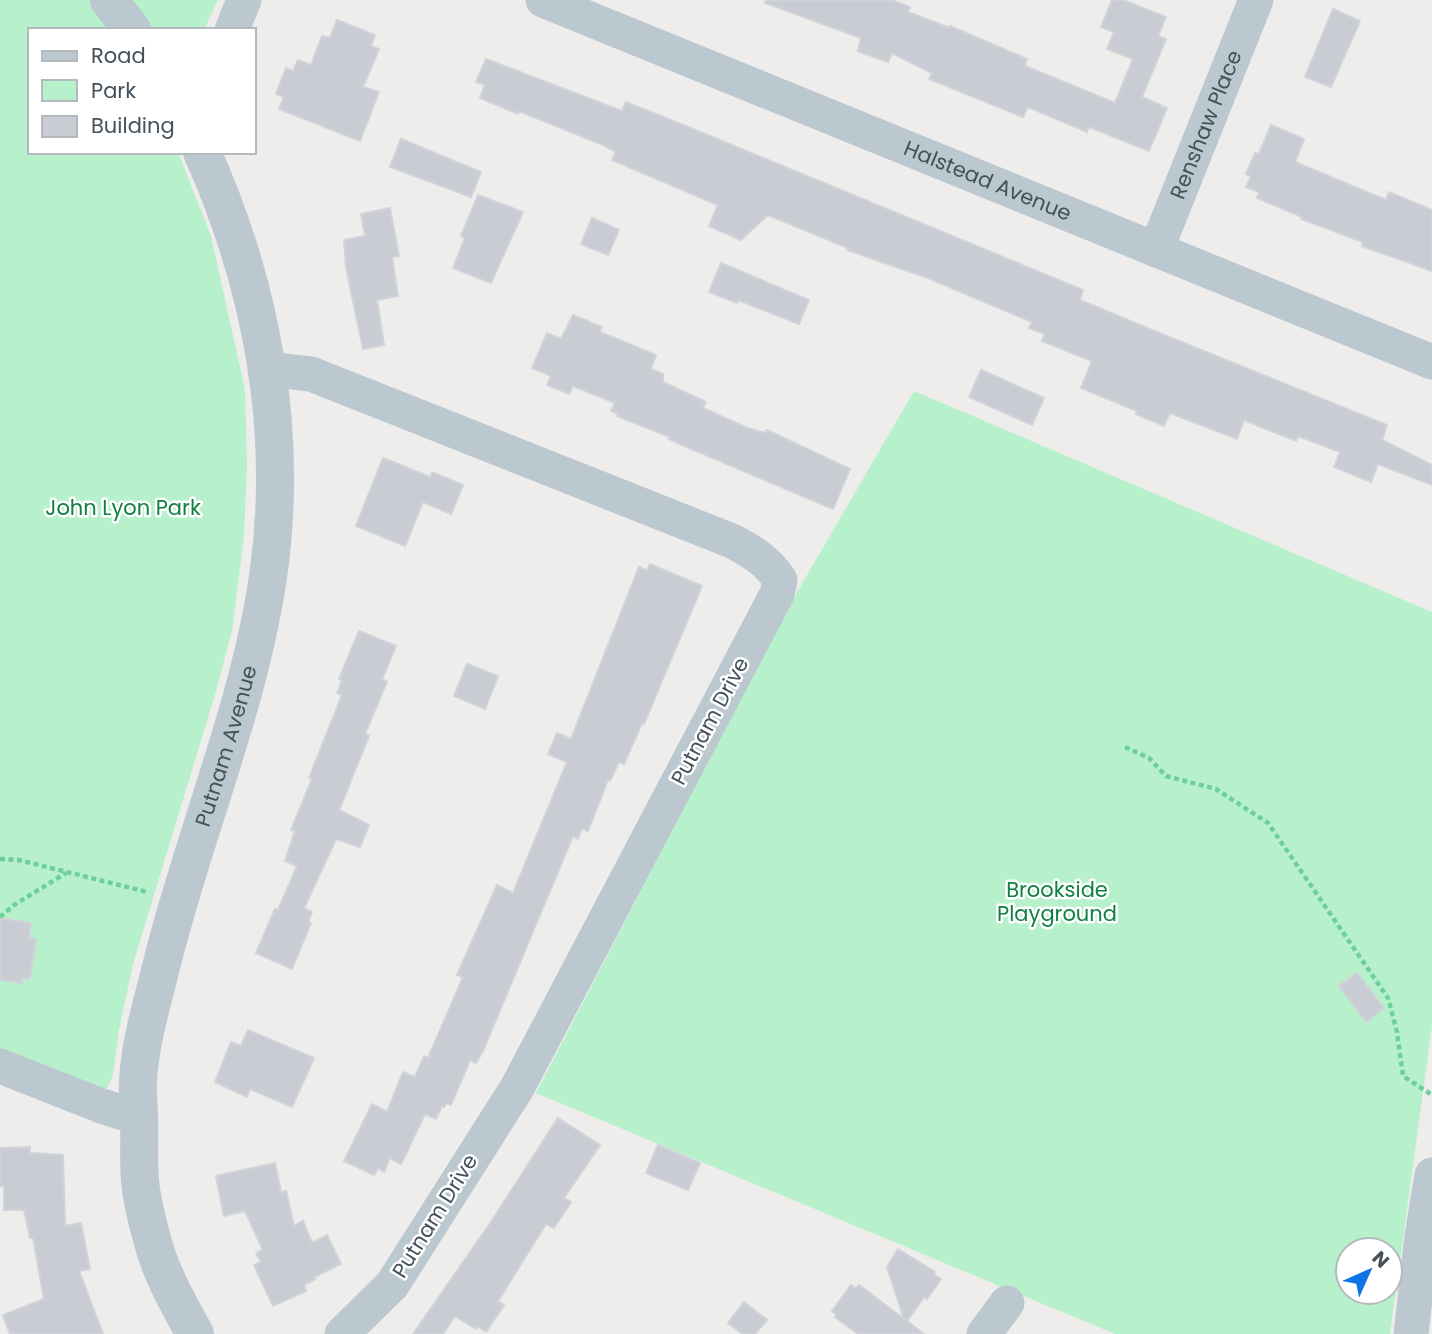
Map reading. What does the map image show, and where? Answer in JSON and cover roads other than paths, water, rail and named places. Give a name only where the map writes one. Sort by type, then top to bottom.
[{"type":"street","points":[[108,0],[130,28]]},
{"type":"street","points":[[233,28],[244,0]]},
{"type":"street","name":"Halstead Avenue","points":[[543,0],[1432,362]]},
{"type":"street","name":"Renshaw Place","points":[[1156,250],[1256,0]]},
{"type":"street","name":"Putnam Avenue","points":[[195,1334],[169,1288],[152,1240],[140,1181],[138,1082],[143,1039],[173,918],[248,676],[268,577],[275,505],[273,406],[263,342],[247,270],[225,204],[203,154]]},
{"type":"street","name":"Putnam Drive","points":[[267,369],[311,374],[733,541],[755,554],[773,569],[780,580],[777,594],[517,1088],[392,1285],[342,1334]]},
{"type":"street","points":[[0,1066],[139,1118]]},
{"type":"street","points":[[1411,1334],[1432,1175]]},
{"type":"street","points":[[984,1334],[1007,1303]]},
{"type":"park label","name":"John Lyon Park","points":[[123,508]]},
{"type":"park label","name":"Brookside Playground","points":[[1057,902]]}]
